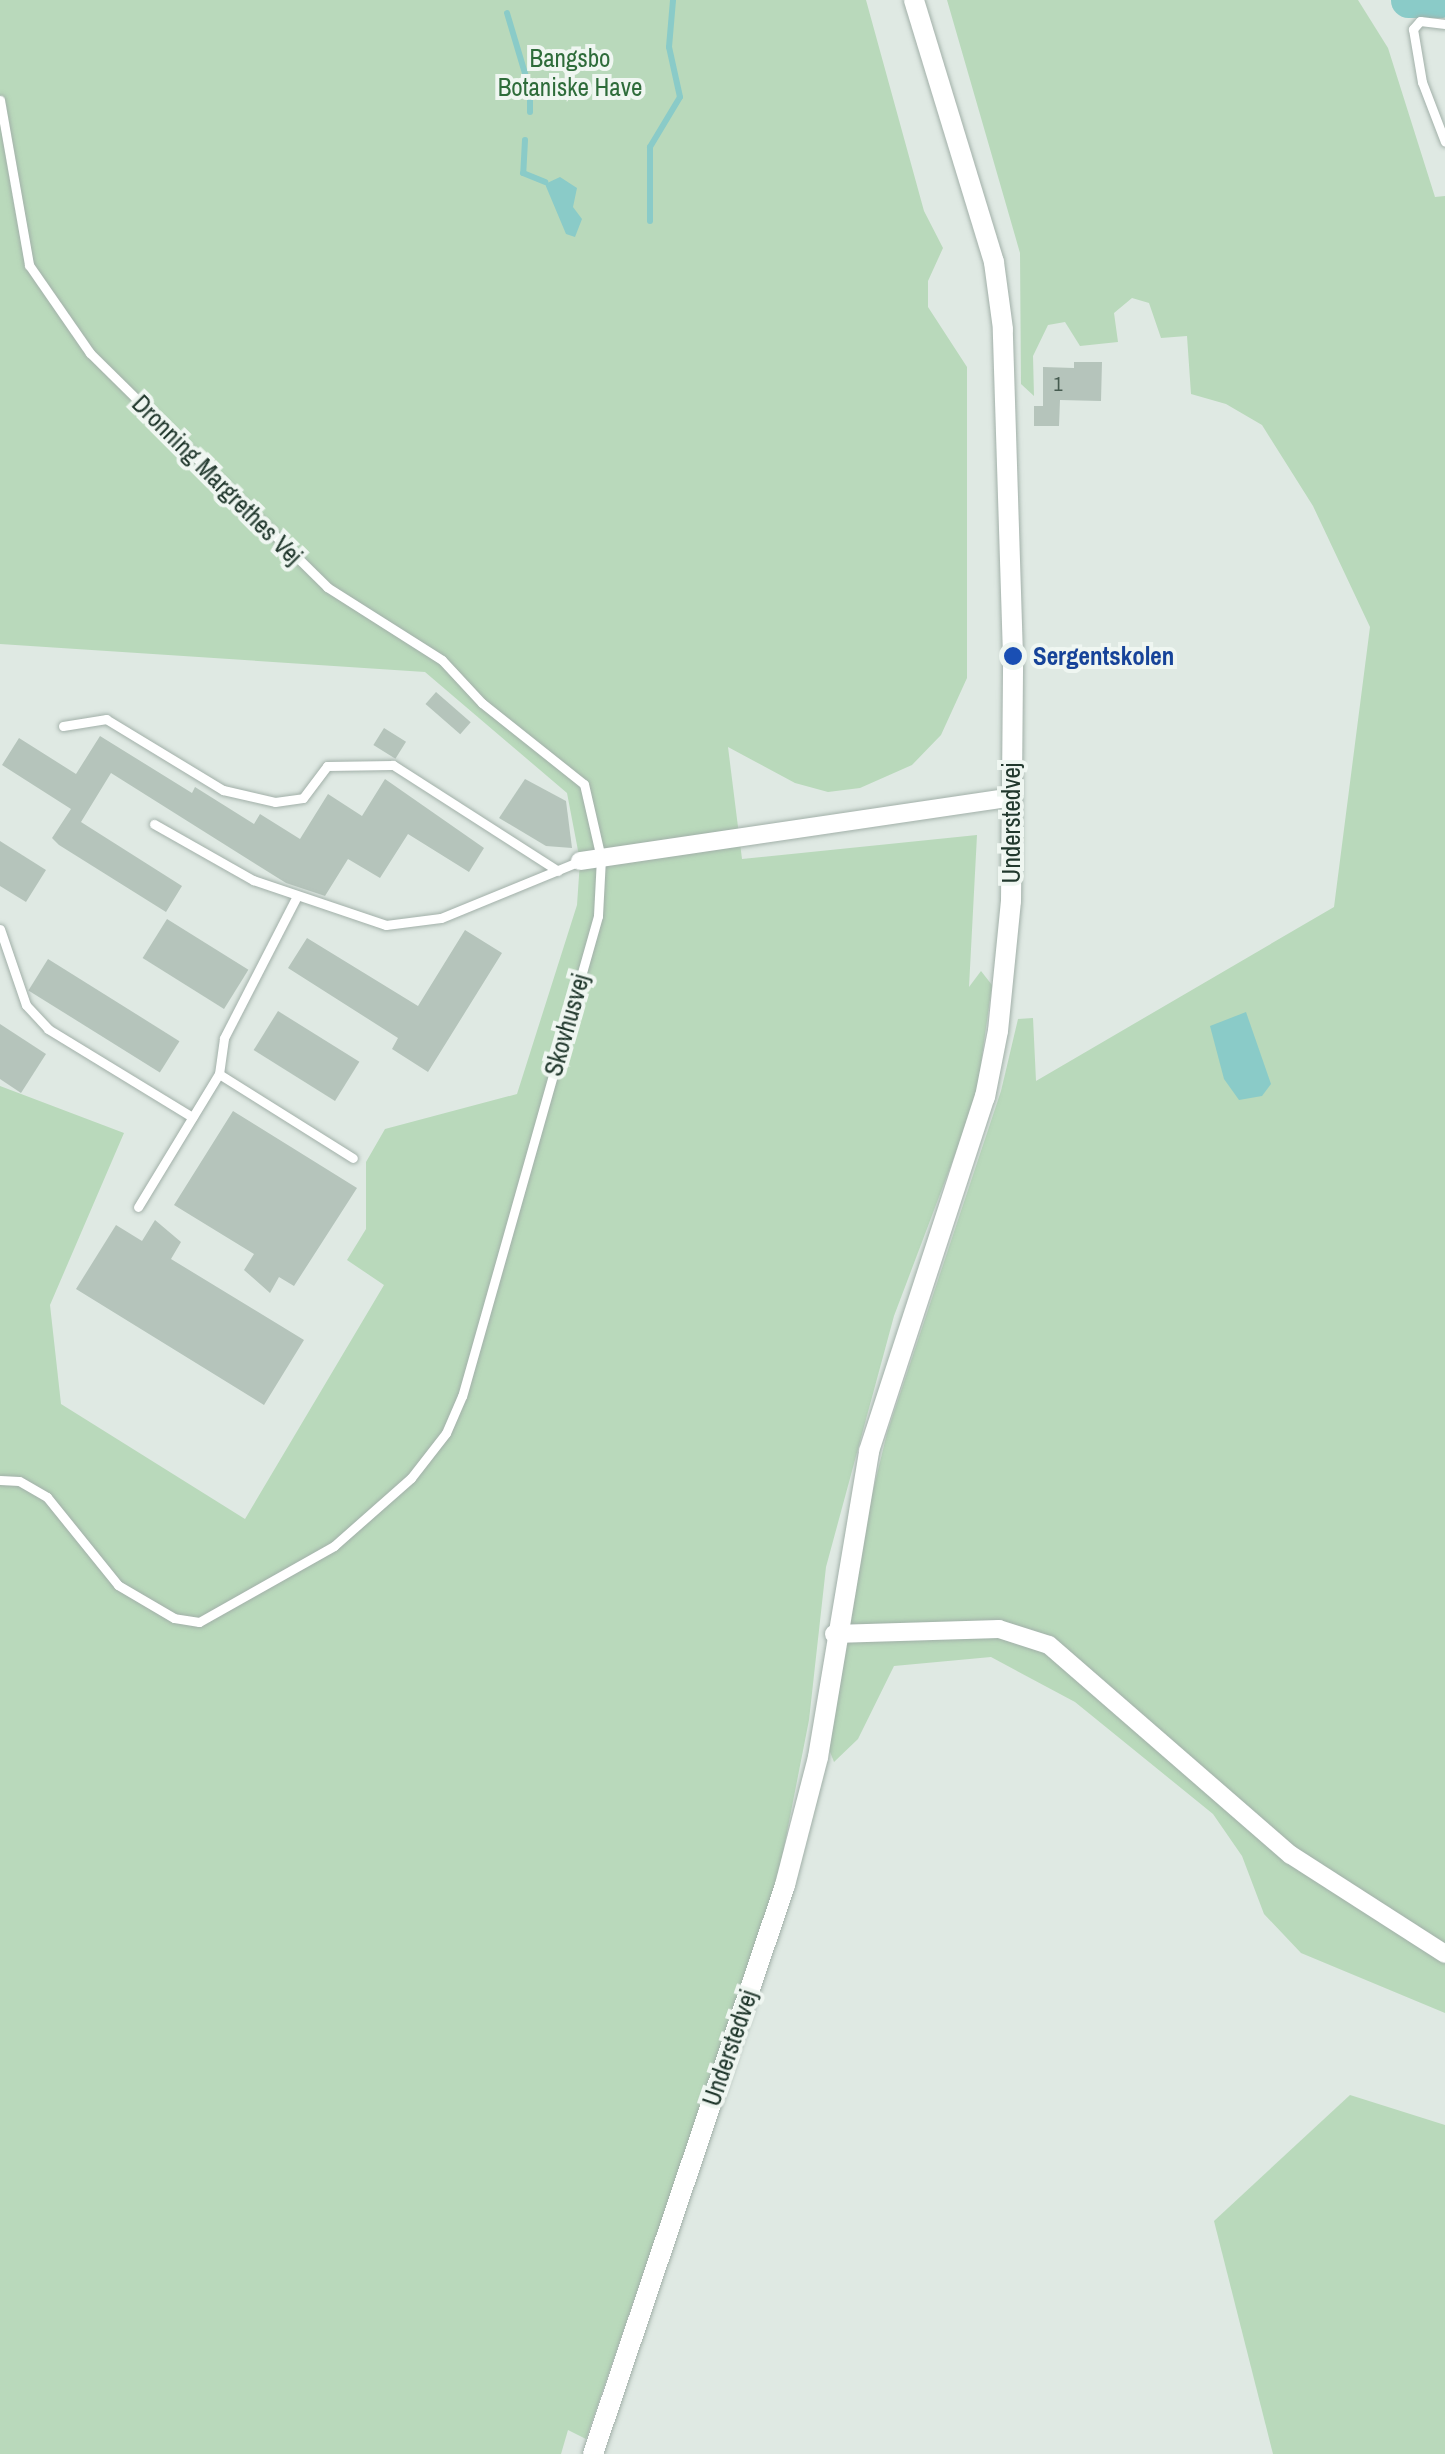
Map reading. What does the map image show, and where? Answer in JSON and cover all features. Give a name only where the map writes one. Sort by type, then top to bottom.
[{"type":"street","name":"Understedvej","points":[[593,2454],[785,1886],[818,1757],[834,1634],[869,1451],[986,1097],[1006,970],[1011,797],[1003,329],[994,262],[914,0]]},
{"type":"street","points":[[580,861],[1011,797]]},
{"type":"street","points":[[834,1634],[999,1629],[1049,1645],[1291,1855],[1445,1954]]},
{"type":"lane","points":[[1445,24],[1420,21],[1413,29],[1422,82],[1445,142]]},
{"type":"lane","name":"Dronning Margrethes Vej","points":[[0,100],[29,265],[90,353],[327,587],[442,660],[482,702],[584,784],[601,858]]},
{"type":"lane","points":[[63,726],[106,719],[223,790],[275,802],[302,798],[328,766],[393,765],[558,871]]},
{"type":"lane","points":[[154,824],[296,898],[357,919],[411,923],[441,918],[580,861]]},
{"type":"lane","name":"Skovhusvej","points":[[0,1480],[19,1481],[47,1496],[118,1585],[174,1618],[218,1617],[334,1546],[410,1478],[446,1433],[462,1396],[598,916],[601,858]]},
{"type":"lane","points":[[138,1207],[219,1074],[224,1038],[296,898]]},
{"type":"lane","points":[[0,929],[26,1004],[48,1029],[192,1117]]},
{"type":"lane","points":[[219,1074],[353,1158]]},
{"type":"green space","name":"Bangsbo Botaniske Have","points":[[0,0],[866,0],[924,211],[943,248],[928,281],[928,307],[967,367],[967,678],[941,735],[912,765],[860,788],[828,792],[795,783],[728,747],[742,859],[977,835],[969,987],[981,971],[992,985],[976,1099],[894,1316],[826,1567],[809,1720],[776,1888],[586,2439],[568,2430],[561,2454],[0,2454],[0,1086],[124,1133],[50,1305],[61,1404],[245,1519],[384,1285],[347,1260],[366,1229],[366,1162],[385,1129],[517,1094],[577,905],[580,861],[567,793],[425,672],[0,644]]},
{"type":"green space","points":[[947,0],[1358,0],[1388,48],[1435,197],[1445,196],[1445,2013],[1301,1953],[1264,1914],[1242,1856],[1213,1814],[1075,1702],[991,1657],[894,1666],[858,1739],[834,1762],[827,1744],[854,1570],[887,1433],[1001,1091],[1018,1019],[1033,1018],[1036,1081],[1334,907],[1370,627],[1313,506],[1262,425],[1226,404],[1191,394],[1187,336],[1161,338],[1149,303],[1132,298],[1114,313],[1118,342],[1080,346],[1065,322],[1048,325],[1033,356],[1034,396],[1021,384],[1020,253]]},
{"type":"green space","points":[[1350,2095],[1445,2125],[1445,2454],[1273,2454],[1214,2221]]},
{"type":"water","points":[[560,177],[577,188],[573,207],[582,219],[575,237],[566,234],[545,184]]},
{"type":"water","points":[[1246,1012],[1271,1084],[1262,1096],[1239,1100],[1224,1079],[1210,1026]]},
{"type":"building","points":[[1074,362],[1102,362],[1101,401],[1060,400],[1059,426],[1034,426],[1034,406],[1043,406],[1043,367],[1074,368]]},
{"type":"building","points":[[436,692],[471,722],[460,734],[426,704]]},
{"type":"building","points":[[384,728],[406,742],[395,759],[373,745]]},
{"type":"building","points":[[100,736],[192,793],[195,787],[254,824],[260,814],[300,839],[328,794],[362,816],[385,779],[484,848],[469,872],[408,834],[380,878],[348,859],[325,896],[286,883],[111,773],[81,822],[182,886],[166,912],[59,845],[52,838],[71,809],[2,765],[19,738],[76,774]]},
{"type":"building","points":[[525,779],[566,801],[572,848],[546,846],[499,818]]},
{"type":"building","points":[[0,841],[46,870],[26,902],[0,886]]},
{"type":"building","points":[[167,919],[248,970],[224,1009],[143,958]]},
{"type":"building","points":[[465,930],[502,953],[428,1072],[392,1049],[398,1038],[288,968],[307,938],[418,1006]]},
{"type":"building","points":[[48,959],[179,1041],[160,1073],[28,990]]},
{"type":"building","points":[[278,1011],[359,1062],[335,1101],[254,1050]]},
{"type":"building","points":[[0,1024],[46,1054],[21,1093],[0,1079]]},
{"type":"building","points":[[233,1111],[357,1188],[294,1286],[279,1277],[270,1293],[244,1270],[254,1254],[174,1205]]},
{"type":"building","points":[[155,1220],[181,1242],[171,1259],[304,1340],[264,1405],[76,1289],[116,1225],[142,1241]]},
{"type":"waterway","points":[[650,221],[650,147],[680,97],[669,47],[673,0]]},
{"type":"waterway","points":[[1408,0],[1440,0]]},
{"type":"waterway","points":[[507,13],[530,90],[530,112]]},
{"type":"waterway","points":[[525,140],[523,173],[545,182]]},
{"type":"place","name":"Sergentskolen","points":[[1013,656]]}]
